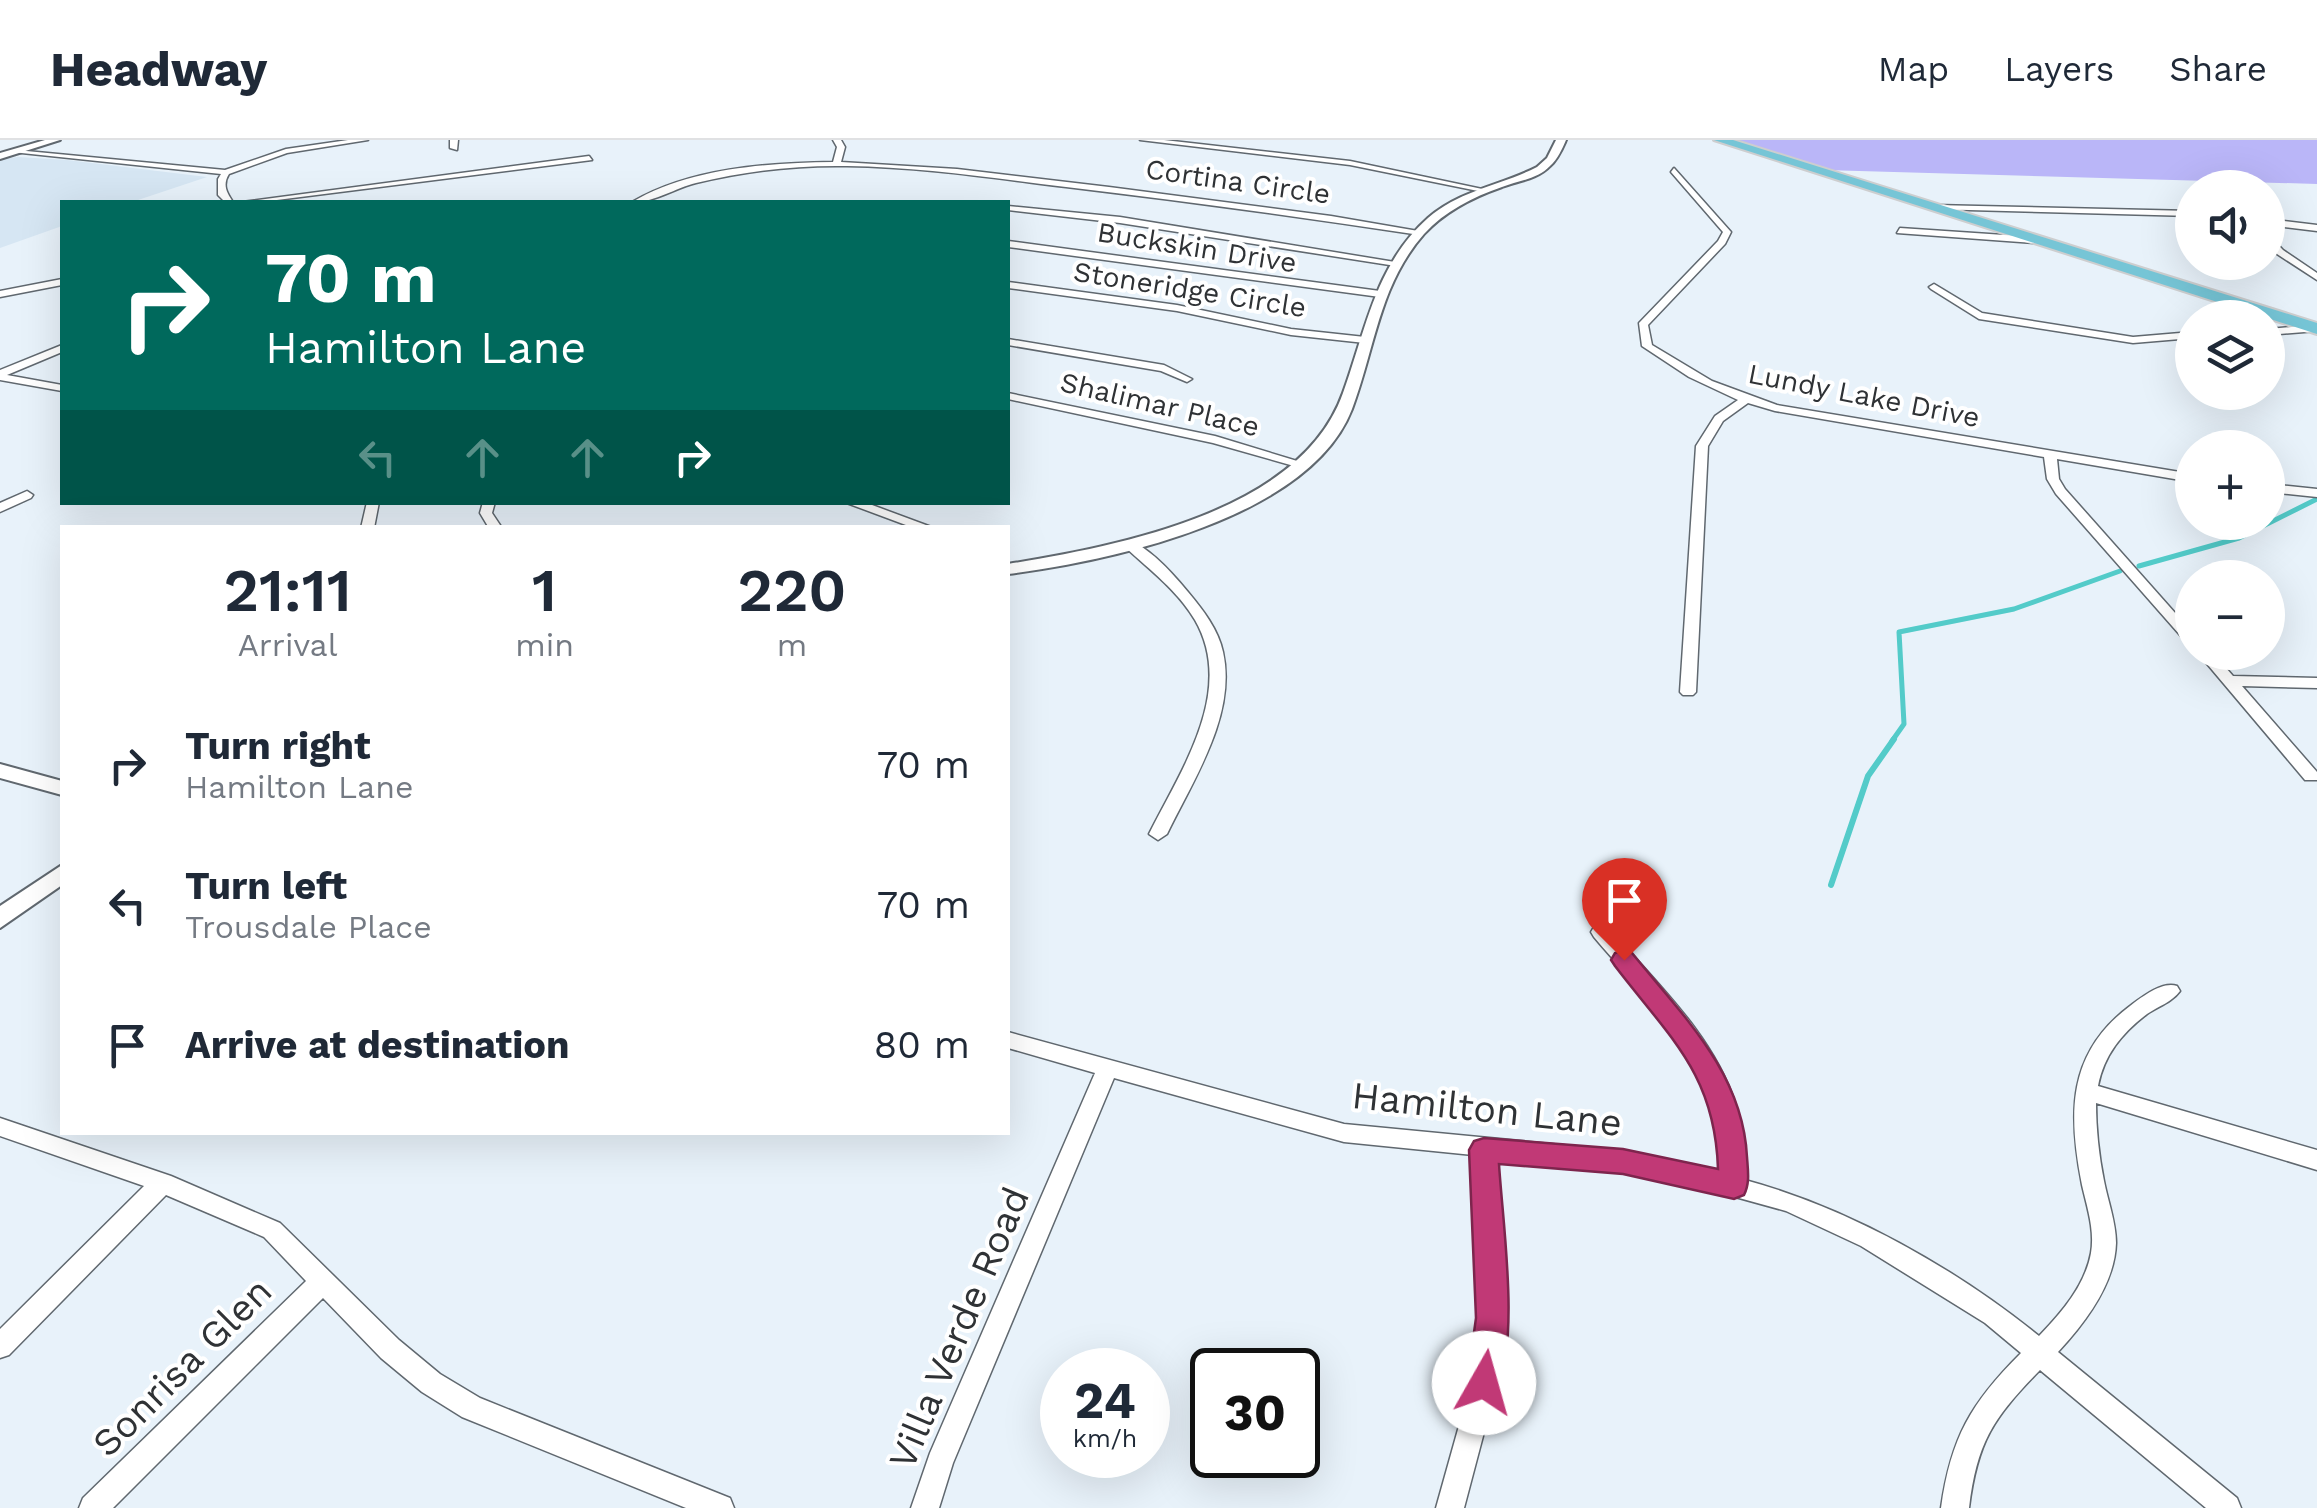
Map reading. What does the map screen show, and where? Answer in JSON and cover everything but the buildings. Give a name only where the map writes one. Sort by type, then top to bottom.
[{"type":"main road","points":[[1720,140],[2317,328]]},
{"type":"street","points":[[0,156],[55,140]]},
{"type":"street","points":[[16,152],[226,172],[314,143],[364,140]]},
{"type":"street","points":[[836,164],[841,147],[837,140]]},
{"type":"street","points":[[1144,140],[1350,163],[1483,190]]},
{"type":"street","points":[[1010,569],[1132,545],[1230,508],[1269,488],[1301,464],[1326,440],[1342,417],[1382,282],[1420,232],[1446,209],[1544,166],[1561,140]]},
{"type":"street","points":[[262,200],[589,158]]},
{"type":"street","name":"Cortina Circle","points":[[640,200],[703,175],[760,166],[836,164],[952,171],[1102,188],[1420,232]]},
{"type":"street","name":"Lundy Lake Drive","points":[[1674,170],[1727,232],[1722,242],[1650,313],[1641,332],[1647,346],[1685,374],[1746,400],[1805,414],[2175,475]]},
{"type":"street","points":[[226,172],[222,195],[227,200]]},
{"type":"street","points":[[1934,207],[2175,214]]},
{"type":"street","points":[[1010,208],[1120,220],[1396,263]]},
{"type":"street","points":[[2285,224],[2317,228]]},
{"type":"street","points":[[1900,230],[2035,240]]},
{"type":"street","name":"Buckskin Drive","points":[[1010,244],[1380,294]]},
{"type":"street","points":[[2285,255],[2317,277]]},
{"type":"street","points":[[0,294],[60,282]]},
{"type":"street","name":"Stoneridge Circle","points":[[1010,285],[1177,308],[1291,332],[1365,340]]},
{"type":"street","points":[[1934,286],[1969,312],[1989,318],[2133,340],[2175,336]]},
{"type":"street","points":[[2285,331],[2317,328]]},
{"type":"street","points":[[1010,342],[1164,368],[1187,380]]},
{"type":"street","points":[[0,376],[60,349]]},
{"type":"street","points":[[0,376],[60,388]]},
{"type":"street","name":"Shalimar Place","points":[[1010,396],[1216,440],[1301,464]]},
{"type":"street","points":[[1688,692],[1702,446],[1707,430],[1729,408],[1746,400]]},
{"type":"street","points":[[2050,455],[2053,479],[2060,491],[2175,621]]},
{"type":"street","points":[[2285,490],[2317,493]]},
{"type":"street","points":[[0,508],[27,495]]},
{"type":"street","points":[[859,505],[919,525]]},
{"type":"street","points":[[1132,545],[1174,579],[1191,600],[1209,629],[1222,666],[1216,716],[1158,834]]},
{"type":"street","points":[[2220,670],[2311,776]]},
{"type":"street","points":[[2229,681],[2317,683]]},
{"type":"street","points":[[0,771],[60,787]]},
{"type":"street","points":[[0,919],[60,874]]},
{"type":"street","points":[[1601,932],[1710,1070],[1732,1136],[1734,1186]]},
{"type":"street","points":[[1955,1508],[1965,1452],[1987,1410],[2090,1293],[2103,1253],[2085,1090],[2094,1057],[2112,1029],[2134,1010],[2170,991]]},
{"type":"street","name":"Hamilton Lane","points":[[1010,1041],[1344,1133],[1623,1161],[1790,1202],[1869,1238],[1944,1281],[2042,1352],[2227,1508]]},
{"type":"street","name":"Villa Verde Road","points":[[925,1508],[940,1463],[1108,1066]]},
{"type":"street","points":[[2085,1090],[2317,1160]]},
{"type":"street","points":[[0,1126],[162,1183],[272,1230],[390,1349],[431,1383],[470,1408],[720,1508]]},
{"type":"street","points":[[1450,1508],[1484,1383],[1492,1318],[1484,1150]]},
{"type":"street","points":[[0,1346],[162,1183]]},
{"type":"street","name":"Sonrisa Glen","points":[[93,1508],[324,1280]]},
{"type":"shaded area","points":[[1729,140],[2317,140],[2317,184],[2285,183],[2285,170],[2175,170],[2175,180],[1824,170]]},
{"type":"shaded area","points":[[0,159],[67,160],[207,177],[138,200],[60,200],[60,227],[0,248]]},
{"type":"waterway","points":[[2139,566],[2239,538],[2317,499]]},
{"type":"waterway","points":[[1892,741],[1904,724],[1899,632],[2014,609],[2120,571]]},
{"type":"waterway","points":[[1831,885],[1868,776],[1894,739]]},
{"type":"route","points":[[1484,1383],[1492,1318],[1484,1150],[1623,1161],[1734,1186],[1732,1136],[1710,1070],[1624,960]]}]
